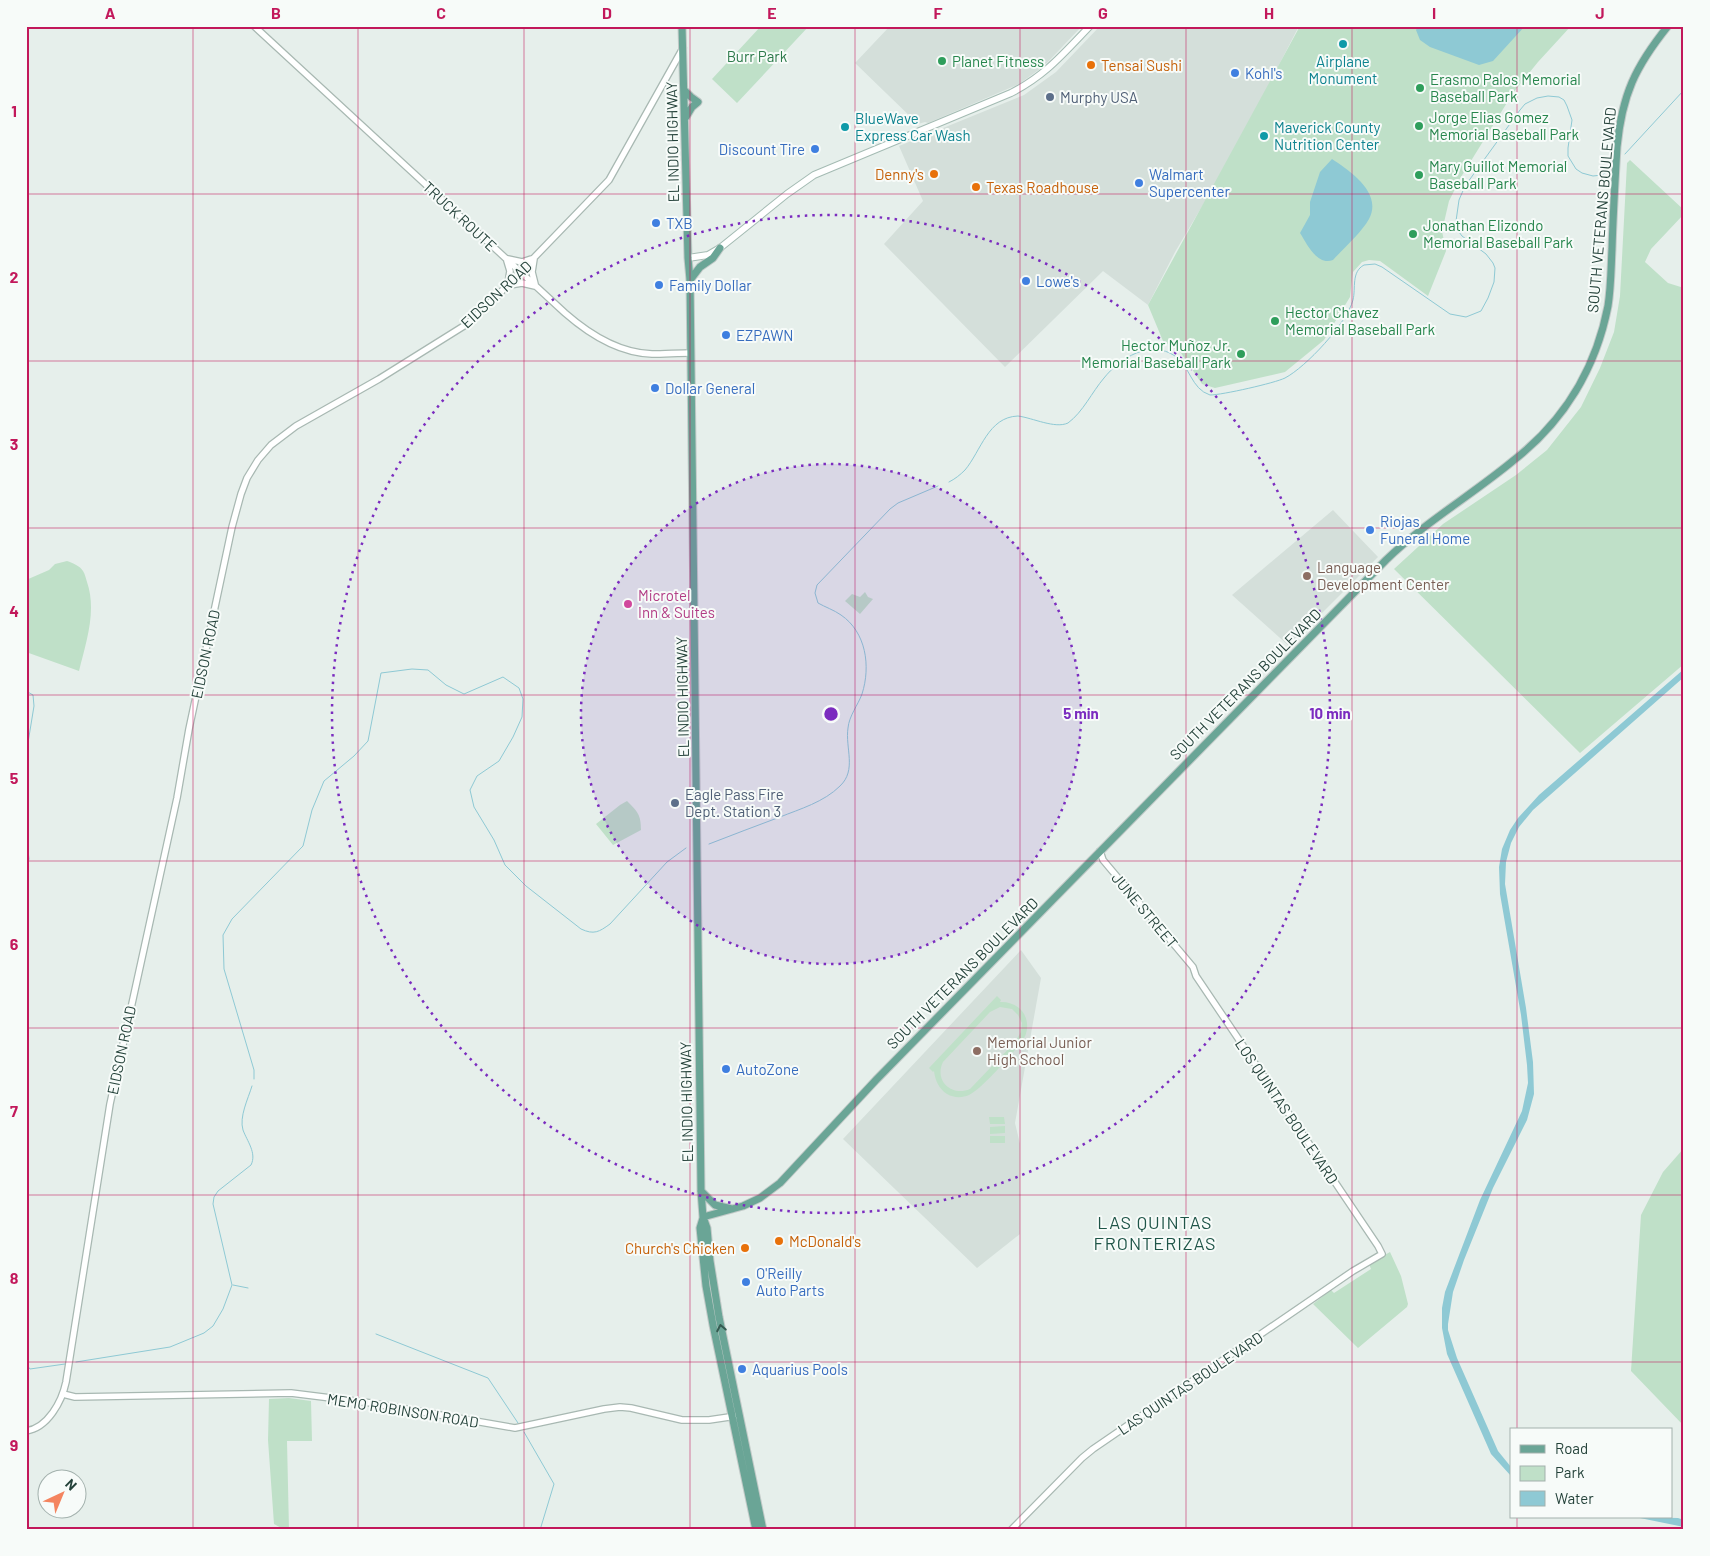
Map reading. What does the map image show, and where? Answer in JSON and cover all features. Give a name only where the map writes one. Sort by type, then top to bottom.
[{"type":"main road","name":"EL INDIO HIGHWAY","points":[[682,26],[690,280],[701,1191],[703,1217],[707,1228],[719,1317],[756,1530]]},
{"type":"main road","points":[[688,258],[708,255],[720,248],[787,194],[814,175],[1011,93],[1030,83],[1056,62],[1090,26]]},
{"type":"main road","name":"SOUTH VETERANS BOULEVARD","points":[[703,1217],[734,1210],[760,1198],[780,1183],[876,1080],[1393,554],[1432,520],[1529,448],[1553,423],[1574,395],[1594,356],[1601,336],[1608,305],[1618,137],[1624,102],[1640,65],[1668,26]]},
{"type":"main road","points":[[684,89],[698,102],[692,107],[685,119]]},
{"type":"main road","points":[[690,280],[700,267],[713,258],[720,248]]},
{"type":"main road","points":[[701,1191],[715,1205],[734,1210]]},
{"type":"main road","name":"EL INDIO HIGHWAY","points":[[736,1416],[763,1530]]},
{"type":"street","name":"TRUCK ROUTE","points":[[254,26],[577,323],[597,337],[626,350],[650,354],[691,353]]},
{"type":"street","name":"EIDSON ROAD","points":[[26,1432],[45,1421],[63,1394],[66,1382],[120,1050],[164,856],[232,527],[244,484],[258,460],[281,436],[379,379],[466,324],[508,286],[608,180],[684,46]]},
{"type":"street","points":[[535,257],[532,272],[536,286],[522,283],[508,286],[510,271],[506,259],[522,262],[535,257]]},
{"type":"street","name":"JUNE STREET","points":[[1100,851],[1103,860],[1193,967]]},
{"type":"street","name":"LOS QUINTAS BOULEVARD","points":[[1193,967],[1196,976],[1382,1254]]},
{"type":"street","name":"LAS QUINTAS BOULEVARD","points":[[1011,1530],[1093,1449],[1353,1271],[1382,1254]]},
{"type":"street","name":"MEMO ROBINSON ROAD","points":[[63,1394],[75,1397],[103,1397],[292,1393],[371,1403],[515,1428],[620,1407],[682,1420],[709,1420],[736,1416]]},
{"type":"shaded area","points":[[890,26],[1082,26],[1044,66],[1019,84],[928,123],[918,124],[855,63]]},
{"type":"shaded area","points":[[1100,26],[1299,26],[1233,154],[1175,252],[1148,305],[1103,271],[1005,367],[884,244],[923,201],[899,146],[1024,95],[1056,72]]},
{"type":"shaded area","name":"Language Development Center","points":[[1333,510],[1378,557],[1289,646],[1232,595]]},
{"type":"shaded area","name":"Memorial Junior High School","points":[[1021,950],[1041,978],[1015,1123],[1020,1144],[1020,1234],[977,1268],[843,1139]]},
{"type":"green space","name":"Burr Park","points":[[761,26],[809,26],[737,103],[712,79]]},
{"type":"green space","points":[[1300,26],[1571,26],[1513,93],[1461,177],[1449,201],[1442,231],[1446,251],[1428,296],[1380,261],[1369,260],[1362,262],[1353,272],[1350,297],[1324,340],[1285,372],[1215,388],[1202,384],[1181,353],[1163,341],[1148,305]]},
{"type":"green space","points":[[1630,160],[1684,210],[1684,214],[1651,249],[1645,262],[1668,283],[1684,288],[1684,664],[1580,753],[1394,569],[1443,524],[1516,475],[1547,450],[1581,407],[1600,368],[1614,332],[1620,296],[1627,163]]},
{"type":"green space","points":[[67,561],[78,566],[83,571],[90,593],[91,615],[79,671],[26,652],[26,580],[49,570],[55,564]]},
{"type":"green space","points":[[865,592],[868,597],[873,599],[860,614],[845,601],[852,594],[860,597]]},
{"type":"green space","points":[[627,801],[638,814],[641,830],[613,845],[596,824]]},
{"type":"green space","points":[[997,996],[1001,1000],[1000,1002],[1015,1005],[1025,1015],[1027,1029],[1021,1043],[988,1080],[969,1095],[958,1097],[947,1094],[938,1084],[934,1071],[929,1068]],"holes":[[[1000,1007],[1012,1009],[1022,1023],[1021,1032],[1015,1042],[970,1089],[956,1091],[946,1085],[941,1075],[943,1062],[990,1012]]]},
{"type":"green space","points":[[989,1117],[1004,1117],[1005,1124],[990,1124]]},
{"type":"green space","points":[[1005,1126],[1005,1133],[990,1134],[990,1127]]},
{"type":"green space","points":[[990,1136],[1005,1136],[1005,1143],[990,1143]]},
{"type":"green space","points":[[1684,1148],[1684,1426],[1631,1371],[1641,1215],[1663,1172]]},
{"type":"green space","points":[[1390,1252],[1401,1276],[1408,1304],[1407,1307],[1358,1348],[1313,1304],[1331,1290],[1334,1293],[1371,1269],[1369,1264]]},
{"type":"green space","points":[[289,1398],[311,1401],[312,1441],[287,1441],[289,1530],[285,1530],[274,1524],[268,1440],[269,1399]]},
{"type":"water","points":[[1418,26],[1525,26],[1493,61],[1479,65],[1430,47],[1420,40],[1416,30]]},
{"type":"water","points":[[1332,159],[1363,184],[1372,200],[1372,209],[1369,219],[1357,235],[1333,260],[1327,261],[1322,260],[1313,253],[1300,233],[1310,215],[1310,202],[1320,172]]},
{"type":"water","points":[[1684,669],[1684,677],[1533,810],[1519,827],[1511,843],[1506,862],[1505,884],[1526,1008],[1533,1062],[1534,1094],[1527,1120],[1493,1188],[1464,1260],[1453,1292],[1448,1330],[1457,1358],[1498,1451],[1510,1466],[1510,1475],[1491,1454],[1447,1354],[1442,1328],[1442,1308],[1445,1292],[1480,1200],[1522,1111],[1528,1083],[1521,1015],[1500,894],[1499,867],[1502,849],[1510,830],[1539,795]]},
{"type":"water","points":[[1640,1518],[1678,1518],[1684,1520],[1684,1527]]},
{"type":"waterway","points":[[1625,154],[1684,90]]},
{"type":"waterway","points":[[949,482],[965,470],[986,436],[999,422],[1018,416],[1057,425],[1068,423],[1111,371],[1118,364],[1136,353],[1156,349],[1175,356],[1184,365],[1199,388],[1210,395],[1271,383],[1285,378],[1314,355],[1343,320],[1353,300],[1357,272],[1364,265],[1375,264],[1382,267],[1450,314],[1466,317],[1481,311],[1494,282],[1495,268],[1486,254],[1459,232],[1456,221],[1459,200],[1465,186],[1520,110],[1525,104],[1537,98],[1548,96],[1559,97],[1564,100],[1572,120],[1568,156],[1576,169],[1593,176],[1602,175],[1607,172]]},
{"type":"waterway","points":[[709,844],[812,804],[834,792],[845,780],[849,766],[847,736],[849,724],[865,683],[866,661],[861,640],[849,622],[838,613],[818,603],[815,593],[817,585],[890,509],[898,503],[938,486]]},
{"type":"waterway","points":[[254,1079],[254,1070],[224,969],[223,935],[232,919],[303,846],[312,810],[324,781],[354,756],[368,741],[381,673],[412,669],[428,670],[446,685],[464,694],[503,677],[519,688],[523,699],[522,717],[499,761],[477,776],[470,790],[474,807],[494,840],[505,865],[526,886],[581,929],[596,932],[610,924],[667,862],[686,848]]},
{"type":"waterway","points":[[26,691],[33,695],[34,706],[26,755]]},
{"type":"waterway","points":[[26,835],[29,859],[26,868]]},
{"type":"waterway","points":[[76,1362],[170,1347],[204,1333],[213,1326],[223,1309],[232,1285],[213,1204],[214,1197],[218,1191],[251,1165],[253,1161],[251,1147],[242,1125],[244,1108],[252,1086]]},
{"type":"waterway","points":[[233,1285],[248,1288]]},
{"type":"waterway","points":[[376,1334],[488,1378],[518,1423]]},
{"type":"waterway","points":[[26,1364],[30,1369],[65,1364]]},
{"type":"waterway","points":[[524,1432],[554,1484],[540,1530]]},
{"type":"place","name":"Airplane Monument","points":[[1343,44]]},
{"type":"place","name":"Planet Fitness","points":[[942,61]]},
{"type":"place","name":"Tensai Sushi","points":[[1091,65]]},
{"type":"place","name":"Kohl's","points":[[1235,73]]},
{"type":"place","name":"Erasmo Palos Memorial Baseball Park","points":[[1420,88]]},
{"type":"place","name":"Murphy USA","points":[[1050,97]]},
{"type":"place","name":"Jorge Elias Gomez Memorial Baseball Park","points":[[1419,126]]},
{"type":"place","name":"BlueWave Express Car Wash","points":[[845,127]]},
{"type":"place","name":"Maverick County Nutrition Center","points":[[1264,136]]},
{"type":"place","name":"Discount Tire","points":[[815,149]]},
{"type":"place","name":"Denny's","points":[[934,174]]},
{"type":"place","name":"Mary Guillot Memorial Baseball Park","points":[[1419,175]]},
{"type":"place","name":"Walmart Supercenter","points":[[1139,183]]},
{"type":"place","name":"Texas Roadhouse","points":[[976,187]]},
{"type":"place","name":"TXB","points":[[656,223]]},
{"type":"place","name":"Jonathan Elizondo Memorial Baseball Park","points":[[1413,234]]},
{"type":"place","name":"Lowe's","points":[[1026,281]]},
{"type":"place","name":"Family Dollar","points":[[659,285]]},
{"type":"place","name":"Hector Chavez Memorial Baseball Park","points":[[1275,321]]},
{"type":"place","name":"EZPAWN","points":[[726,335]]},
{"type":"place","name":"Hector Muñoz Jr. Memorial Baseball Park","points":[[1241,354]]},
{"type":"place","name":"Dollar General","points":[[655,388]]},
{"type":"place","name":"Riojas Funeral Home","points":[[1370,530]]},
{"type":"place","name":"Language Development Center","points":[[1307,576]]},
{"type":"place","name":"Microtel Inn & Suites","points":[[628,604]]},
{"type":"place","name":"Eagle Pass Fire Dept. Station 3","points":[[675,803]]},
{"type":"place","name":"Memorial Junior High School","points":[[977,1051]]},
{"type":"place","name":"AutoZone","points":[[726,1069]]},
{"type":"place","name":"McDonald's","points":[[779,1241]]},
{"type":"place","name":"Church's Chicken","points":[[745,1248]]},
{"type":"place","name":"O'Reilly Auto Parts","points":[[746,1282]]},
{"type":"place","name":"Aquarius Pools","points":[[742,1369]]},
{"type":"district","name":"LAS QUINTAS FRONTERIZAS","points":[[1155,1232]]}]
